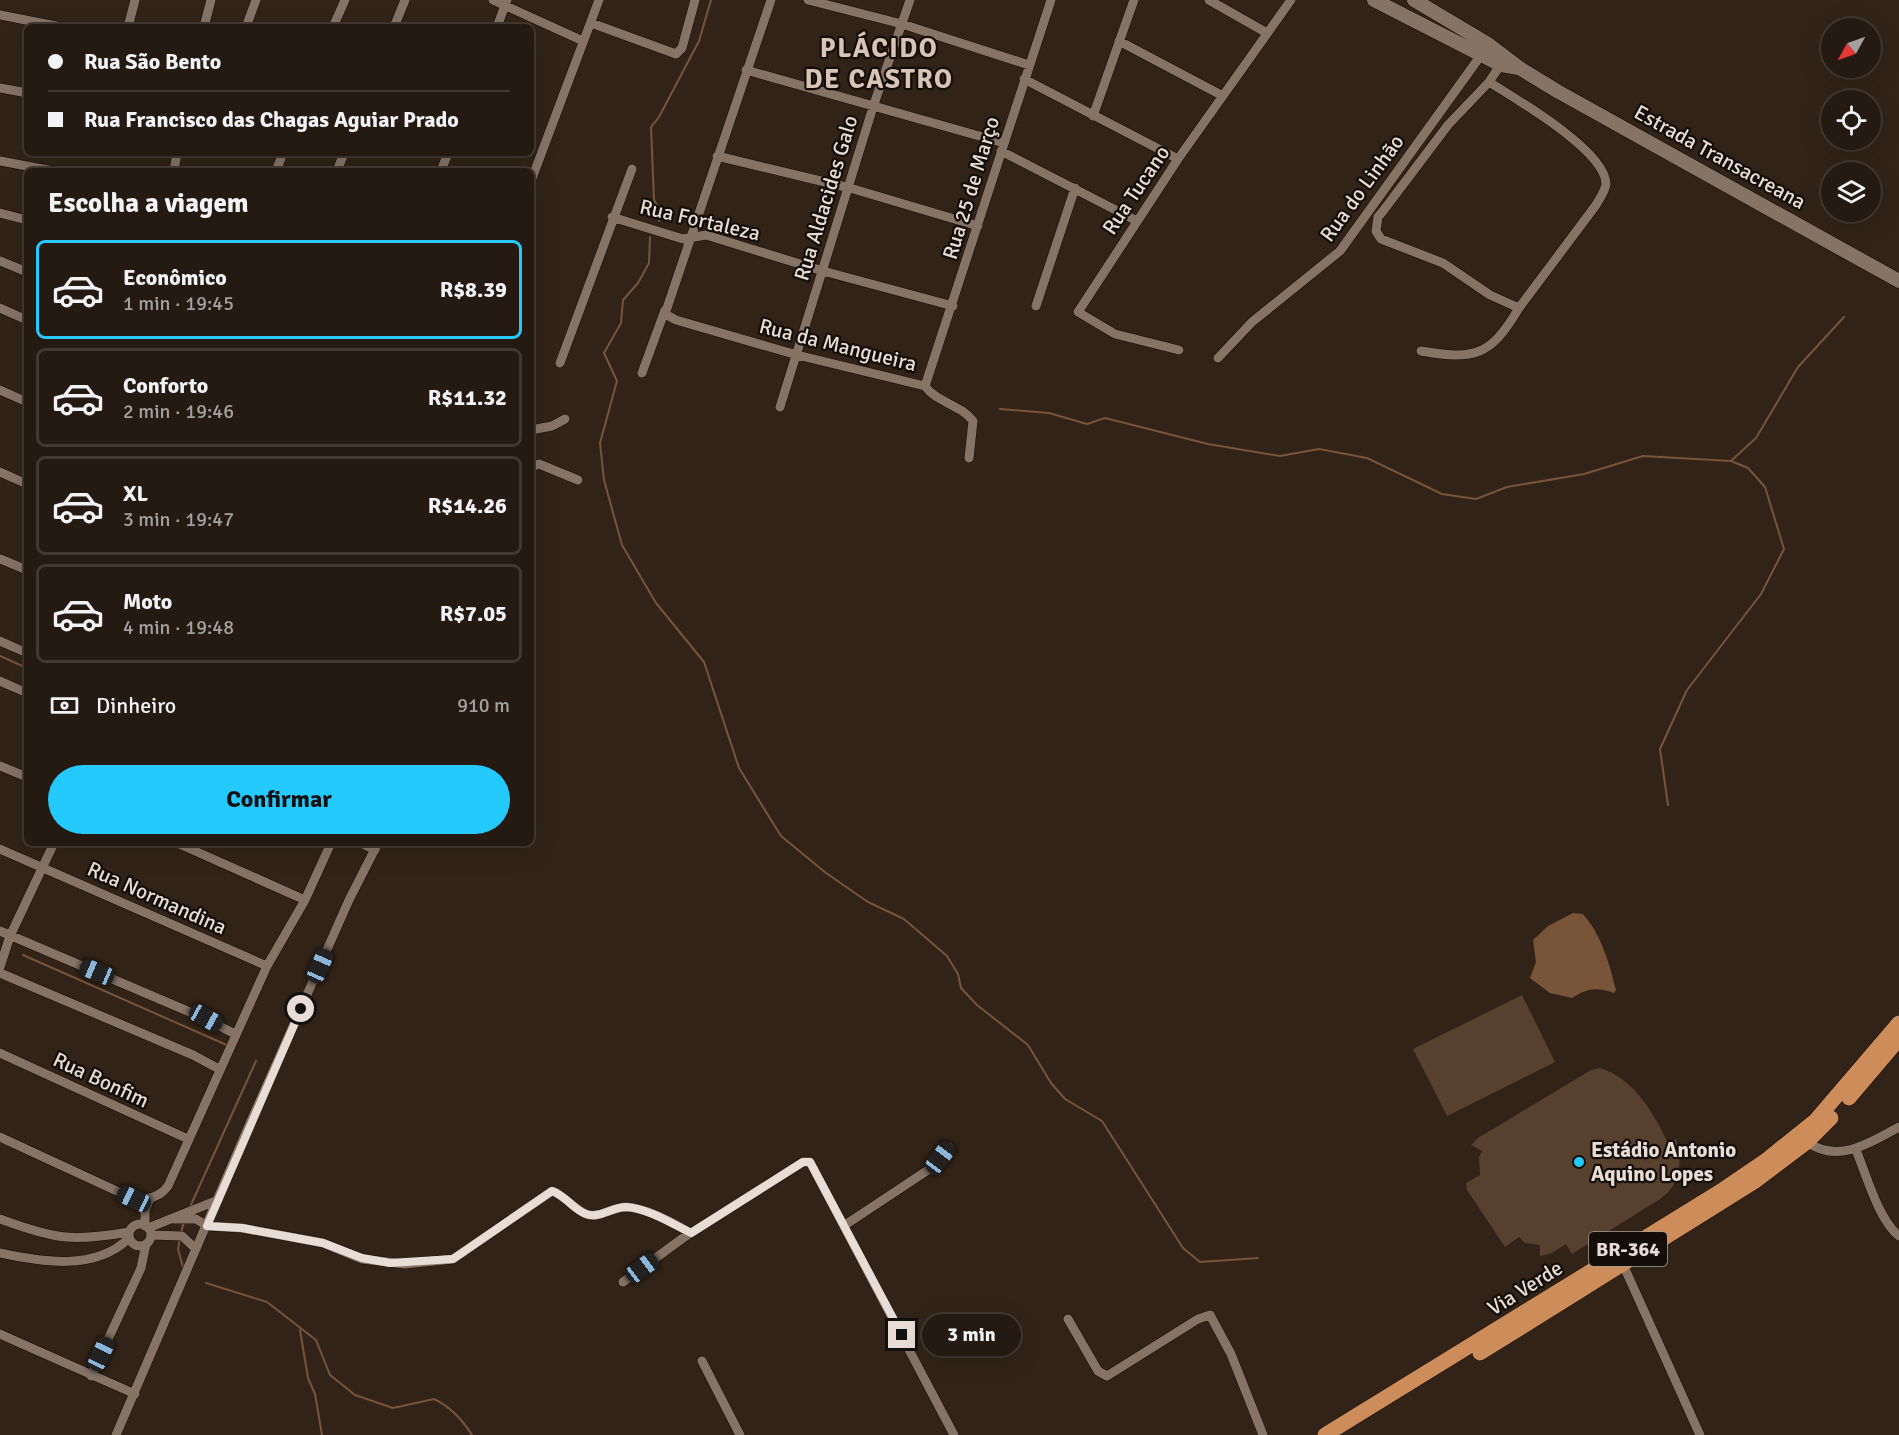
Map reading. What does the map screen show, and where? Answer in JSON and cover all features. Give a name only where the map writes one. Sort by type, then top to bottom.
[{"type":"main road","name":"Via Verde","points":[[1344,1435],[1621,1260],[1796,1138],[1842,1093],[1899,1023]]},
{"type":"main road","name":"Via Verde","points":[[1325,1435],[1754,1182],[1807,1142],[1873,1072],[1899,1039]]},
{"type":"street","points":[[129,24],[135,0]]},
{"type":"street","points":[[205,24],[211,0]]},
{"type":"street","points":[[247,24],[256,0]]},
{"type":"street","points":[[334,24],[345,0]]},
{"type":"street","points":[[395,24],[405,0]]},
{"type":"street","points":[[493,0],[506,3],[584,41]]},
{"type":"street","points":[[534,173],[599,0]]},
{"type":"street","points":[[591,23],[678,53],[682,48],[695,0]]},
{"type":"street","points":[[642,373],[692,236],[771,0]]},
{"type":"street","points":[[808,0],[902,24],[1029,65]]},
{"type":"street","name":"Rua Aldacides Galo","points":[[780,407],[850,188],[873,107],[910,0]]},
{"type":"street","name":"Rua 25 de Março","points":[[925,386],[953,306],[1023,79],[1051,0]]},
{"type":"street","points":[[1093,116],[1134,0]]},
{"type":"street","points":[[1209,0],[1267,33]]},
{"type":"street","name":"Rua Tucano","points":[[1179,350],[1115,334],[1078,312],[1178,159],[1291,0]]},
{"type":"street","name":"Estrada Transacreana","points":[[1374,0],[1485,49]]},
{"type":"street","name":"Estrada Transacreana","points":[[1414,0],[1485,49],[1899,281]]},
{"type":"street","points":[[498,24],[506,3]]},
{"type":"street","points":[[0,15],[46,24]]},
{"type":"street","points":[[1119,41],[1223,96]]},
{"type":"street","name":"Rua do Linhão","points":[[1218,358],[1251,322],[1340,251],[1485,49]]},
{"type":"street","points":[[1504,60],[1489,82],[1448,125],[1378,217],[1376,231],[1381,239],[1443,263],[1490,295],[1518,308]]},
{"type":"street","points":[[746,70],[1002,147],[1137,221]]},
{"type":"street","points":[[1023,79],[1178,159]]},
{"type":"street","points":[[1421,351],[1461,357],[1481,351],[1499,337],[1518,308],[1596,205],[1606,186],[1598,161],[1587,150],[1536,112],[1489,82]]},
{"type":"street","points":[[0,88],[24,92]]},
{"type":"street","points":[[717,156],[850,188],[978,226]]},
{"type":"street","points":[[0,161],[37,168]]},
{"type":"street","points":[[560,363],[612,217],[632,169]]},
{"type":"street","points":[[1036,306],[1076,188]]},
{"type":"street","points":[[0,213],[24,219]]},
{"type":"street","name":"Rua Fortaleza","points":[[612,217],[683,239],[706,235],[822,271],[953,306]]},
{"type":"street","points":[[0,261],[24,271]]},
{"type":"street","points":[[0,308],[24,319]]},
{"type":"street","name":"Rua da Mangueira","points":[[665,310],[665,314],[672,319],[796,354],[925,386],[934,396],[964,412],[973,421],[969,458]]},
{"type":"street","points":[[0,390],[24,401]]},
{"type":"street","points":[[534,429],[552,426],[565,419]]},
{"type":"street","points":[[534,466],[539,464],[578,480]]},
{"type":"street","points":[[0,472],[24,483]]},
{"type":"street","points":[[0,559],[24,569]]},
{"type":"street","points":[[0,641],[24,652]]},
{"type":"street","points":[[0,681],[24,692]]},
{"type":"street","points":[[0,766],[24,776]]},
{"type":"street","points":[[0,967],[10,936],[53,846]]},
{"type":"street","points":[[184,846],[305,900]]},
{"type":"street","points":[[0,1137],[134,1199],[150,1199],[163,1193],[267,966],[305,900],[330,846]]},
{"type":"street","points":[[116,1435],[344,911],[377,846]]},
{"type":"street","name":"Rua Normandina","points":[[0,849],[267,966]]},
{"type":"street","points":[[0,931],[206,1018],[235,1034]]},
{"type":"street","points":[[0,973],[193,1055],[219,1069]]},
{"type":"street","name":"Rua Bonfim","points":[[0,1053],[188,1139]]},
{"type":"street","points":[[1807,1142],[1814,1148],[1833,1151],[1856,1150],[1899,1127]]},
{"type":"street","points":[[845,1225],[928,1170],[949,1147]]},
{"type":"street","points":[[1856,1150],[1884,1215],[1899,1236]]},
{"type":"street","points":[[623,1282],[691,1233],[803,1162],[810,1162],[954,1435]]},
{"type":"street","points":[[174,1219],[196,1219],[207,1226],[242,1228],[323,1243],[362,1258],[390,1263],[453,1259],[552,1191],[562,1194],[585,1214],[598,1215],[611,1209],[627,1207],[691,1233]]},
{"type":"street","points":[[134,1199],[140,1208],[146,1228]]},
{"type":"street","points":[[91,1376],[141,1268],[146,1244],[145,1210],[150,1199]]},
{"type":"street","points":[[0,1253],[32,1260],[58,1262],[104,1254],[117,1250],[146,1228],[218,1200]]},
{"type":"street","points":[[0,1219],[63,1239],[130,1238],[146,1244]]},
{"type":"street","points":[[146,1228],[182,1236],[196,1249]]},
{"type":"street","points":[[130,1238],[138,1252],[141,1268]]},
{"type":"street","points":[[1621,1260],[1700,1435]]},
{"type":"street","points":[[1068,1319],[1094,1365],[1104,1376],[1110,1375],[1198,1319],[1210,1316],[1213,1318],[1263,1435]]},
{"type":"street","points":[[0,1334],[135,1394]]},
{"type":"street","points":[[702,1361],[740,1435]]},
{"type":"shaded area","points":[[1573,913],[1583,914],[1595,931],[1607,960],[1616,990],[1614,993],[1592,990],[1572,998],[1550,993],[1530,978],[1536,962],[1533,940],[1548,926]]},
{"type":"shaded area","points":[[1522,995],[1555,1062],[1447,1116],[1413,1049]]},
{"type":"shaded area","name":"Estádio Antonio Aquino Lopes","points":[[1600,1068],[1622,1080],[1641,1097],[1667,1141],[1676,1139],[1679,1165],[1673,1186],[1660,1199],[1572,1254],[1566,1244],[1550,1254],[1540,1256],[1540,1245],[1525,1243],[1519,1237],[1505,1247],[1467,1190],[1466,1183],[1480,1175],[1479,1157],[1482,1151],[1471,1145],[1478,1138],[1591,1070]]},
{"type":"waterway","points":[[659,221],[661,212],[654,200],[651,127],[659,117],[699,41],[711,0]]},
{"type":"waterway","points":[[650,237],[649,263],[638,283],[623,300],[621,323],[604,353],[617,381],[600,443],[604,480],[622,545],[656,603],[704,662],[739,768],[781,836],[826,873],[868,902],[904,919],[947,956],[958,974],[961,988],[977,1005],[1028,1045],[1051,1083],[1065,1099],[1102,1121],[1183,1248],[1200,1262],[1258,1258]]},
{"type":"waterway","points":[[1732,460],[1756,438],[1798,367],[1844,317]]},
{"type":"waterway","points":[[1000,409],[1049,413],[1087,424],[1105,418],[1208,444],[1280,456],[1319,449],[1367,458],[1442,494],[1476,499],[1507,487],[1584,474],[1643,456],[1731,461],[1748,468],[1765,487],[1784,549],[1761,594],[1687,690],[1660,749],[1668,805]]},
{"type":"waterway","points":[[0,656],[24,667]]},
{"type":"waterway","points":[[23,955],[229,1046]]},
{"type":"waterway","points":[[190,1207],[256,1061]]},
{"type":"waterway","points":[[181,1233],[184,1221]]},
{"type":"waterway","points":[[180,1238],[178,1249],[183,1267]]},
{"type":"waterway","points":[[206,1283],[267,1302],[316,1340],[330,1375],[355,1395],[393,1408],[434,1399],[456,1414],[472,1435]]},
{"type":"waterway","points":[[300,1330],[308,1378],[315,1394],[322,1435]]},
{"type":"place","name":"Estádio Antonio Aquino Lopes","points":[[1579,1162]]},
{"type":"district","name":"PLÁCIDO DE CASTRO","points":[[879,64]]},
{"type":"route","points":[[301,1009],[207,1226],[242,1228],[323,1243],[362,1258],[390,1263],[405,1264],[453,1259],[552,1191],[562,1194],[585,1214],[598,1215],[611,1209],[627,1207],[654,1216],[691,1233],[803,1162],[810,1162],[902,1335]]}]
